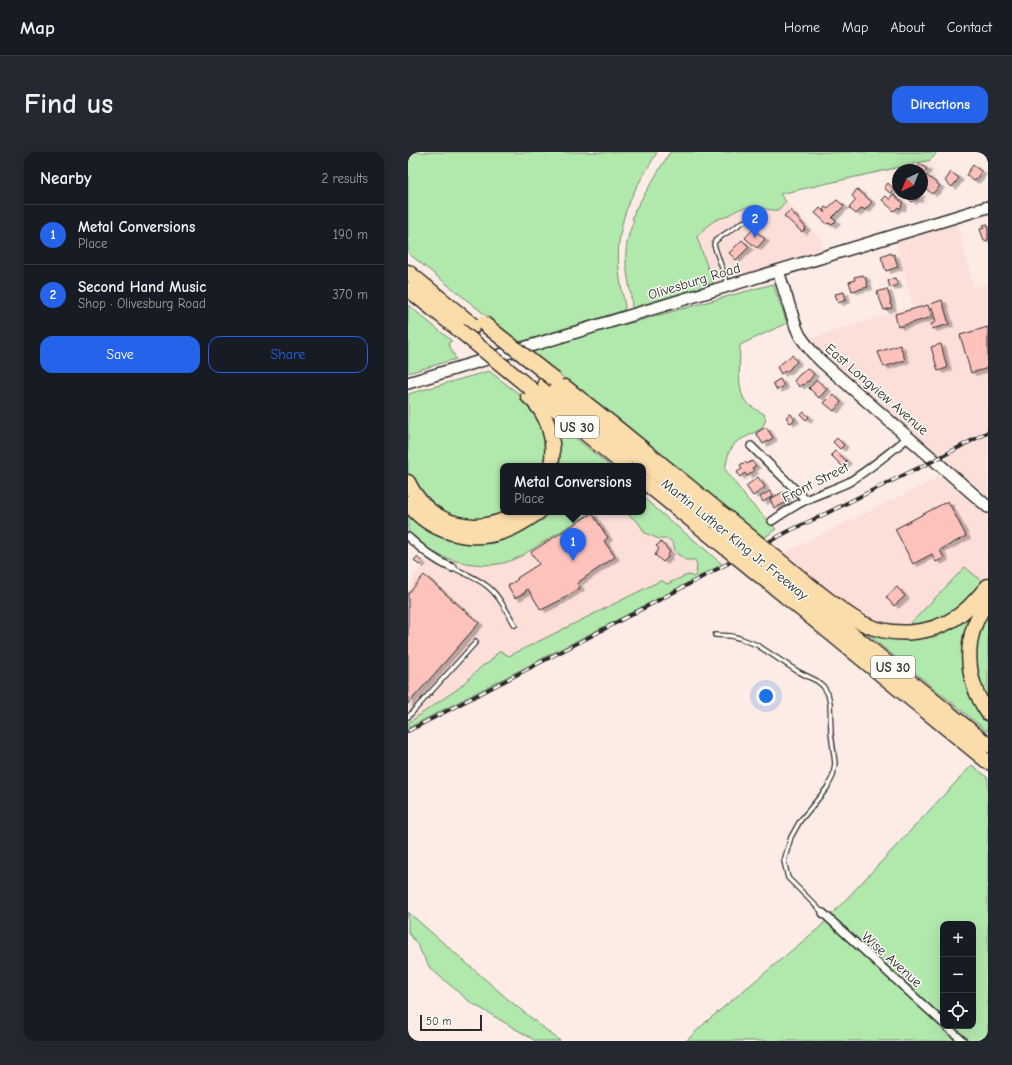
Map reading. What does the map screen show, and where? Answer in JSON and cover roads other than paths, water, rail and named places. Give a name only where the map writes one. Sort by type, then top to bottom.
[{"type":"highway","name":"Martin Luther King Jr. Freeway","points":[[408,272],[414,288],[455,331],[526,389],[621,463]]},
{"type":"highway","name":"Martin Luther King Jr. Freeway","points":[[414,288],[478,324],[550,381],[803,586],[988,745]]},
{"type":"highway","points":[[526,389],[543,412],[548,424],[552,443],[551,463]]},
{"type":"highway","points":[[408,482],[418,500],[425,507],[438,516],[454,523],[470,526],[486,526],[503,521],[514,515]]},
{"type":"highway","name":"Martin Luther King Jr. Freeway","points":[[646,484],[703,534],[781,598],[808,615],[988,762]]},
{"type":"highway","points":[[646,495],[703,534]]},
{"type":"highway","points":[[408,503],[429,523],[454,534],[463,536],[485,536],[504,532],[535,515]]},
{"type":"highway","points":[[803,586],[863,623],[880,629],[910,633],[929,629],[949,622],[967,608],[988,586]]},
{"type":"highway","points":[[988,601],[982,609],[972,632],[969,657],[973,685],[988,714]]},
{"type":"highway","points":[[876,671],[895,695],[988,770]]},
{"type":"main road","name":"Olivesburg Road","points":[[408,383],[988,207]]},
{"type":"main road","name":"East Longview Avenue","points":[[778,271],[796,327],[805,344],[822,362],[988,507]]},
{"type":"street","name":"Front Street","points":[[772,521],[794,506],[849,482],[909,437]]},
{"type":"street","points":[[751,446],[806,500]]},
{"type":"street","points":[[408,537],[430,556],[453,568]]},
{"type":"street","name":"Wise Avenue","points":[[823,913],[940,1020]]},
{"type":"street","points":[[949,1029],[963,1041]]},
{"type":"lane","points":[[728,286],[714,245],[715,241],[743,222],[748,220],[756,220]]},
{"type":"lane","points":[[453,568],[487,586],[501,602],[515,625]]},
{"type":"lane","points":[[715,635],[731,636],[757,645],[797,671],[817,681],[823,686],[828,694],[835,763],[833,776],[827,788],[791,836],[784,861],[788,878],[823,913]]},
{"type":"lane","points":[[408,717],[476,642]]},
{"type":"railway","points":[[408,731],[789,531],[935,460],[988,432]]},
{"type":"place","name":"Second Hand Music","points":[[755,238]]},
{"type":"place","name":"Metal Conversions","points":[[573,561]]}]
